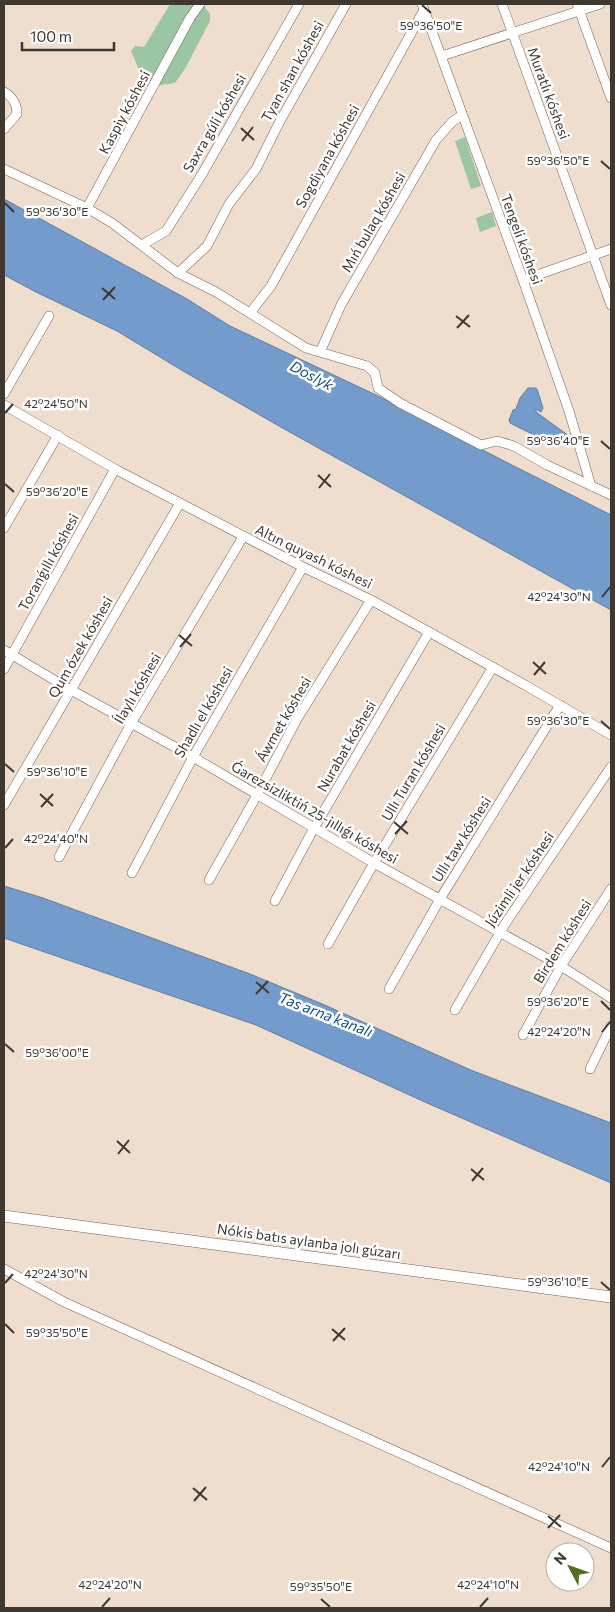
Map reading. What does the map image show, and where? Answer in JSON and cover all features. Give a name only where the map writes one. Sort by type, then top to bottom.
[{"type":"main road","name":"Nókis batıs aylanba jolı gúzarı","points":[[4,1216],[611,1296]]},
{"type":"street","name":"Kaspiy kóshesi","points":[[88,208],[190,18],[200,4]]},
{"type":"street","name":"Saxra gúli kóshesi","points":[[142,245],[166,231],[200,176],[299,4]]},
{"type":"street","name":"Tyan shan kóshesi","points":[[178,273],[206,246],[230,204],[256,168],[280,121],[346,4]]},
{"type":"street","name":"Muratlı kóshesi","points":[[502,4],[611,305]]},
{"type":"street","points":[[442,56],[513,33],[578,7],[600,4]]},
{"type":"street","name":"Tengeli kóshesi","points":[[423,7],[569,411],[591,486]]},
{"type":"street","name":"Sogdiyana kóshesi","points":[[250,313],[271,286],[423,7]]},
{"type":"street","points":[[578,7],[611,98]]},
{"type":"street","points":[[4,92],[8,94],[17,107],[17,114],[4,128]]},
{"type":"street","name":"Mıń bulaq kóshesi","points":[[320,352],[341,305],[436,140],[452,122],[462,115]]},
{"type":"street","points":[[4,168],[88,208],[112,223],[178,273],[216,292],[306,348],[367,366],[375,373],[378,388],[400,403],[481,445],[497,441],[514,446],[611,495]]},
{"type":"street","points":[[523,280],[611,249]]},
{"type":"street","points":[[4,394],[49,316]]},
{"type":"street","name":"Altın quyash kóshesi","points":[[4,405],[115,469],[244,537],[371,600],[611,735]]},
{"type":"street","points":[[4,528],[58,435]]},
{"type":"street","name":"Toranǵıllı kóshesi","points":[[4,668],[8,653],[115,469]]},
{"type":"street","name":"Qum ózek kóshesi","points":[[4,805],[180,503]]},
{"type":"street","name":"Ílaylı kóshesi","points":[[59,857],[132,722],[244,537]]},
{"type":"street","name":"Shadlı el kóshesi","points":[[132,873],[193,757],[303,567]]},
{"type":"street","name":"Áwmet kóshesi","points":[[209,880],[297,719],[371,600]]},
{"type":"street","name":"Nurabat kóshesi","points":[[275,901],[314,828],[429,632]]},
{"type":"street","name":"Ǵarezsizliktiń 25-jıllıǵı kóshesi","points":[[8,653],[71,690],[132,722],[374,863],[561,966],[611,998]]},
{"type":"street","name":"Ullı Turan kóshesi","points":[[328,944],[374,863],[493,667]]},
{"type":"street","name":"Ullı taw kóshesi","points":[[389,989],[440,899],[560,705]]},
{"type":"street","name":"Júzimli jer kóshesi","points":[[456,1010],[500,932],[611,767]]},
{"type":"street","name":"Birdem kóshesi","points":[[523,1035],[561,966],[611,889]]},
{"type":"street","points":[[590,1069],[611,1026]]},
{"type":"street","points":[[4,1269],[64,1302],[611,1548]]},
{"type":"green space","points":[[170,4],[204,4],[210,14],[210,21],[186,67],[175,83],[155,86],[141,74],[131,51],[135,46],[144,47]]},
{"type":"green space","points":[[465,137],[481,186],[471,189],[455,141]]},
{"type":"green space","points":[[492,212],[496,226],[480,232],[476,218]]},
{"type":"water","name":"Doslyk","points":[[4,199],[187,299],[230,326],[376,395],[611,515],[611,610],[286,430],[117,331],[4,275]]},
{"type":"water","points":[[528,388],[537,389],[543,408],[541,412],[536,409],[536,412],[569,436],[568,441],[556,446],[510,423],[509,420],[513,410],[516,409],[520,398]]},
{"type":"water","name":"Tas arna kanalı","points":[[4,886],[43,898],[250,974],[473,1071],[611,1123],[611,1183],[427,1103],[256,1025],[4,938]]}]
